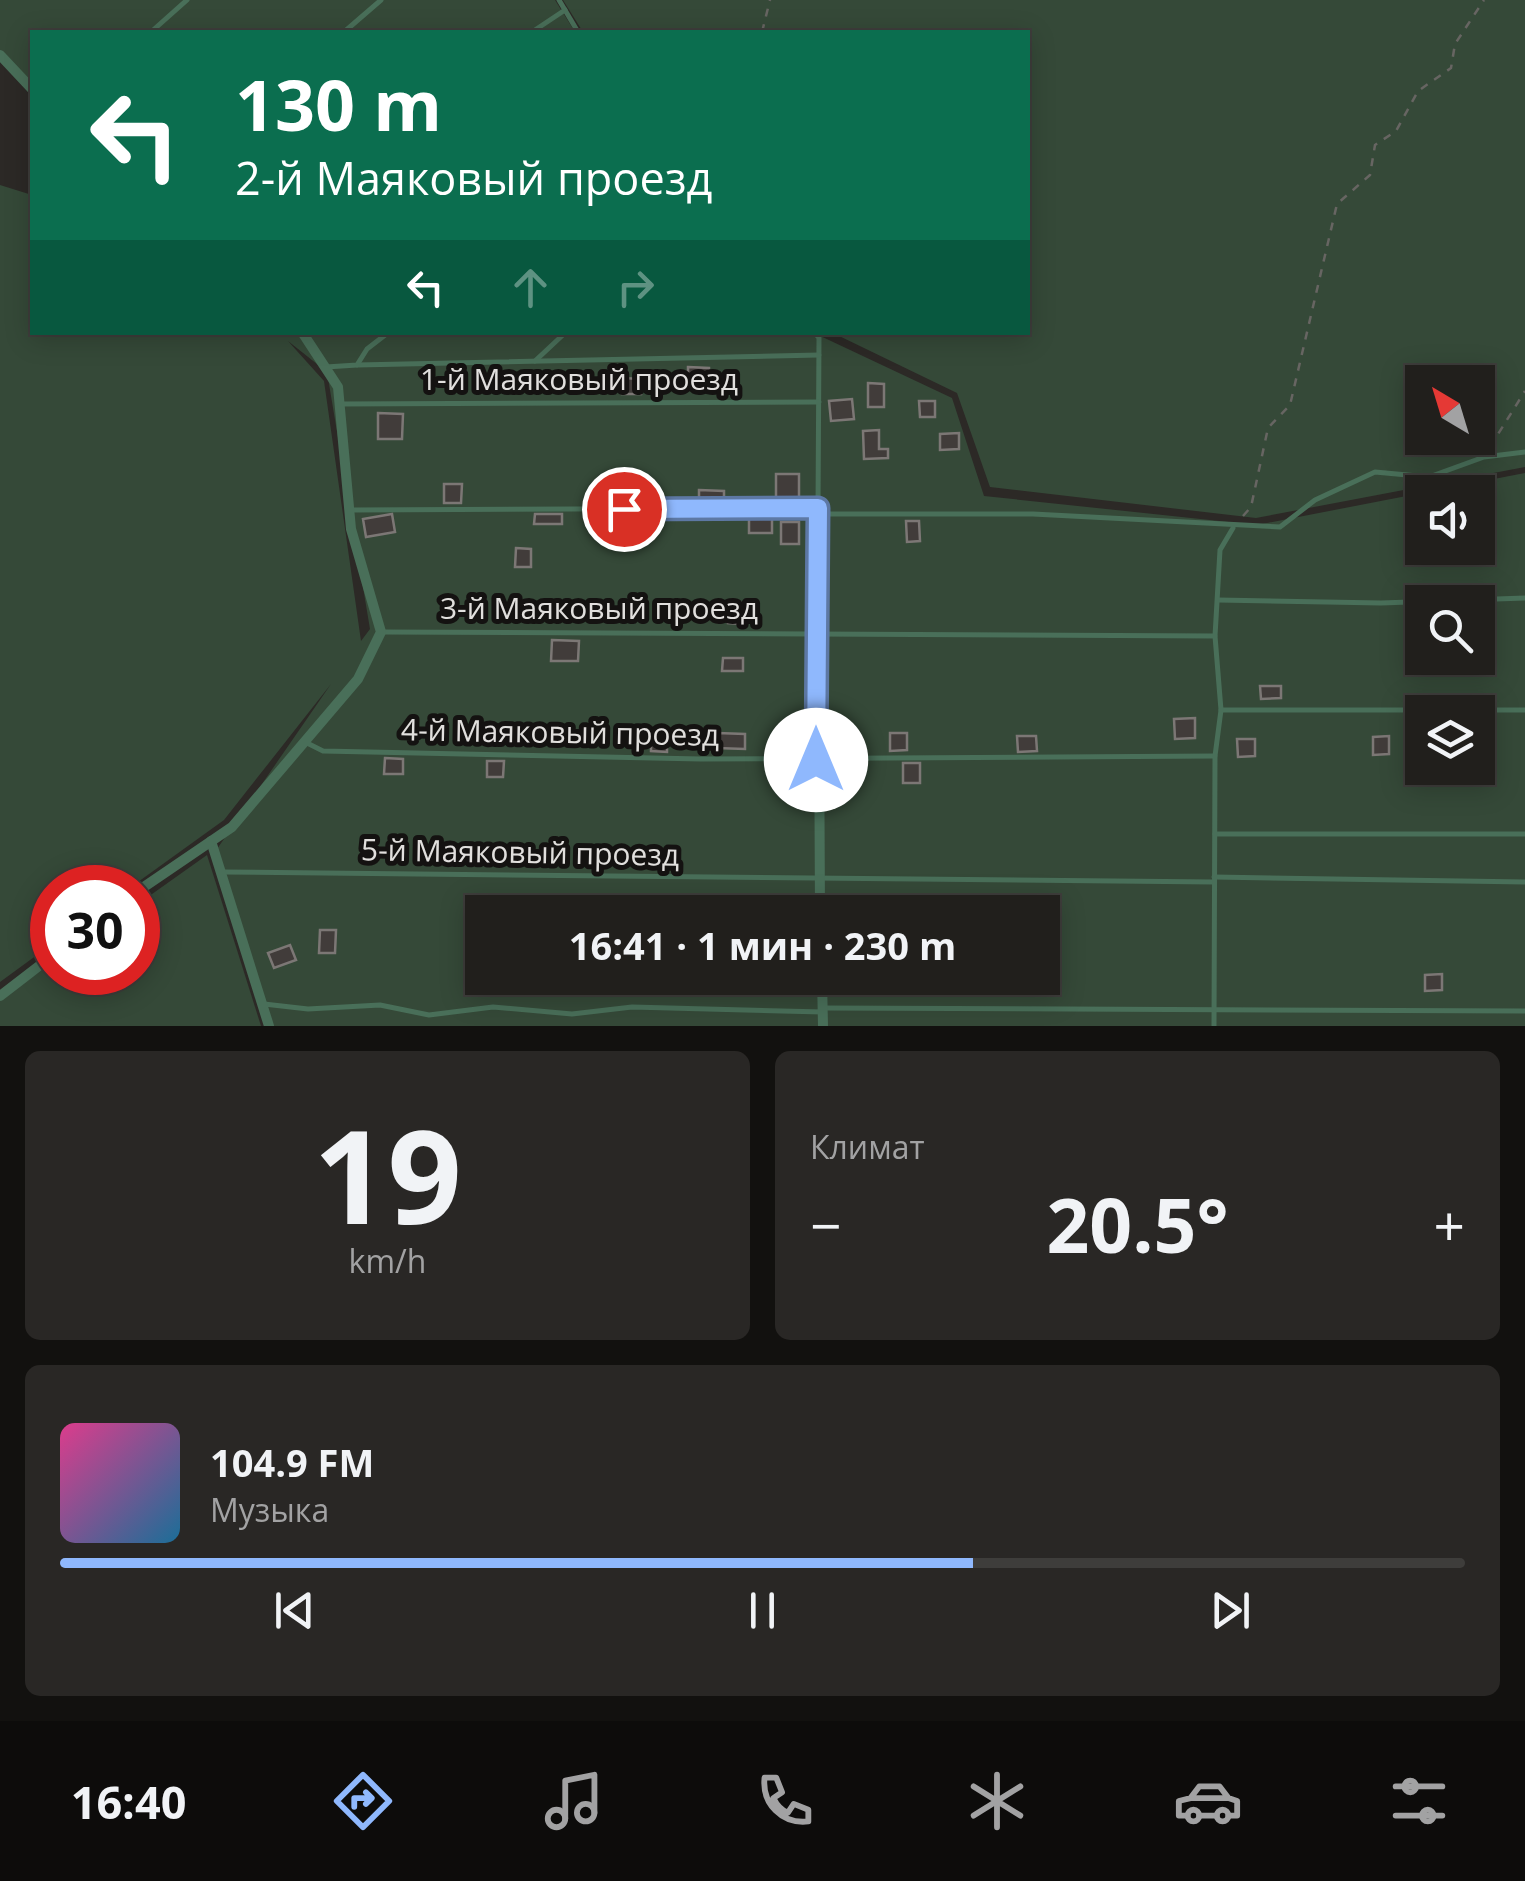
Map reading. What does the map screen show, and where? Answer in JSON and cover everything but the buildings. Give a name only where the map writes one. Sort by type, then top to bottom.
[{"type":"street","points":[[0,55],[30,87]]},
{"type":"street","points":[[160,877],[232,827],[358,679],[381,632],[362,576],[338,387],[304,335]]},
{"type":"street","points":[[818,508],[816,760],[820,895]]},
{"type":"street","points":[[211,841],[268,1026]]},
{"type":"street","points":[[0,996],[30,973]]},
{"type":"street","points":[[823,995],[823,1026]]},
{"type":"lane","points":[[154,30],[187,0]]},
{"type":"lane","points":[[346,30],[381,0]]},
{"type":"lane","points":[[559,0],[577,30]]},
{"type":"lane","points":[[535,30],[565,10]]},
{"type":"lane","points":[[356,365],[367,349],[385,335]]},
{"type":"lane","points":[[533,362],[563,335]]},
{"type":"lane","points":[[817,335],[818,508]]},
{"type":"lane","points":[[326,366],[819,354]]},
{"type":"lane","name":"1-й Маяковый проезд","points":[[340,404],[819,402]]},
{"type":"lane","points":[[352,510],[818,508],[830,514],[1033,514],[1213,527],[1280,527],[1315,500],[1375,472],[1429,476],[1484,457],[1525,452]]},
{"type":"lane","points":[[1214,1026],[1215,756],[1221,710],[1215,636],[1220,550],[1233,528]]},
{"type":"lane","points":[[1218,600],[1381,602],[1525,598]]},
{"type":"lane","name":"3-й Маяковый проезд","points":[[381,632],[1215,636]]},
{"type":"lane","points":[[1221,710],[1525,710]]},
{"type":"lane","name":"4-й Маяковый проезд","points":[[304,742],[323,751],[816,760],[1215,756]]},
{"type":"lane","points":[[1214,834],[1525,834]]},
{"type":"lane","name":"5-й Маяковый проезд","points":[[220,872],[820,880],[1525,882]]},
{"type":"lane","points":[[260,1004],[308,1010],[380,1005],[429,1015],[492,1006],[572,1014],[632,1007],[823,1010],[1214,1006],[1525,1011]]},
{"type":"path","points":[[762,30],[770,0]]},
{"type":"path","points":[[1233,528],[1251,507],[1268,428],[1290,405],[1337,204],[1370,176],[1375,144],[1396,130],[1418,91],[1451,68],[1455,44],[1484,0]]},
{"type":"path","points":[[1484,457],[1525,390]]},
{"type":"green space","points":[[0,0],[555,0],[574,30],[30,30],[30,94],[0,60]]},
{"type":"green space","points":[[563,0],[1525,0],[1525,467],[1483,475],[1405,475],[1405,490],[1256,518],[990,487],[957,393],[837,335],[1030,335],[1030,30],[582,30]]},
{"type":"green space","points":[[0,185],[30,194],[30,335],[818,335],[952,398],[984,496],[1257,525],[1405,496],[1405,565],[1495,565],[1495,479],[1525,473],[1525,1026],[272,1026],[217,849],[331,684],[224,820],[160,866],[30,865],[30,960],[0,982]],"holes":[[[288,341],[327,372],[370,629],[361,641],[324,381]]]},
{"type":"green space","points":[[207,855],[261,1026],[0,1026],[0,1000],[30,979],[30,995],[160,995],[160,888]]},
{"type":"route","points":[[624,509],[818,508],[816,760]]}]
